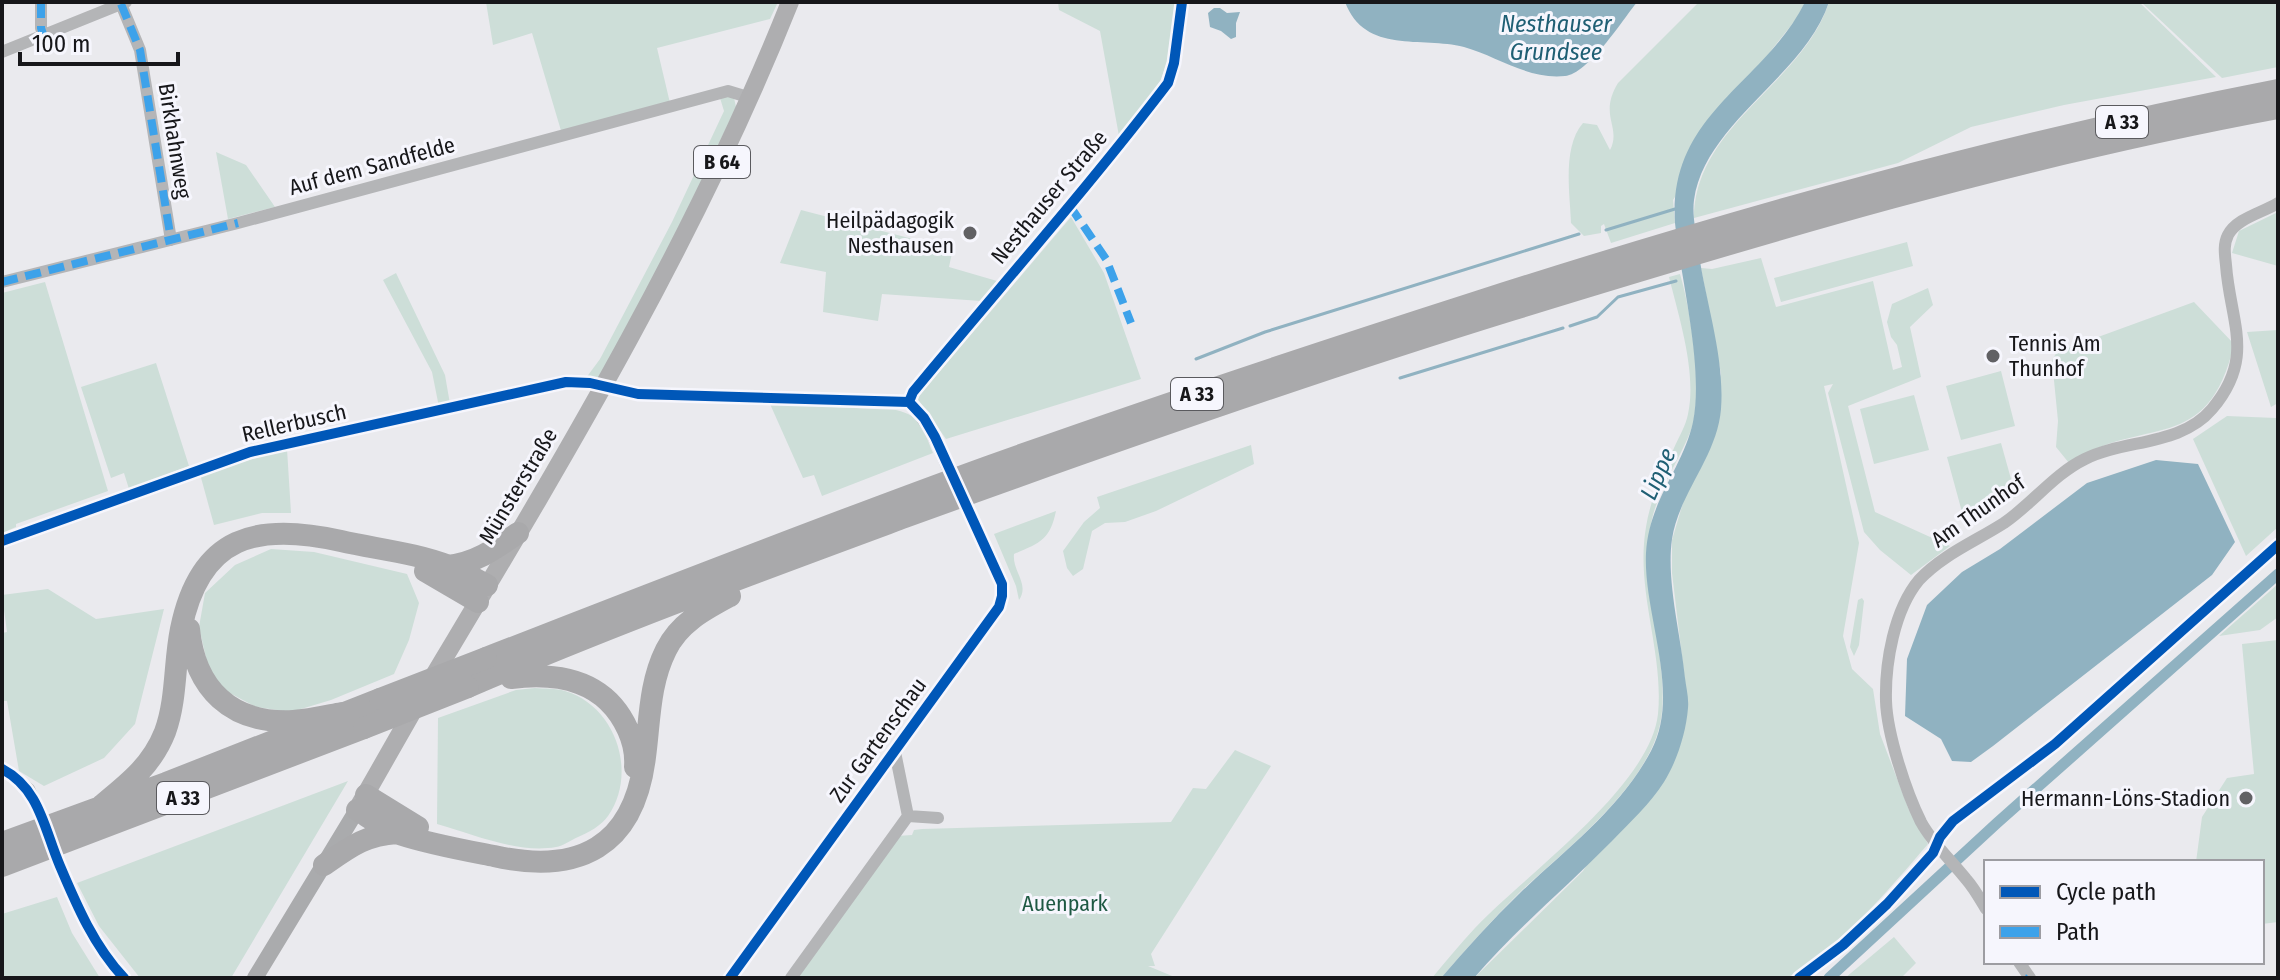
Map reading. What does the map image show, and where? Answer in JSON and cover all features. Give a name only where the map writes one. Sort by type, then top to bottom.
[{"type":"highway","name":"A 33","points":[[2,843],[166,783],[989,466],[1286,363],[1767,223],[1968,158],[2173,110],[2278,90]]},
{"type":"highway","name":"A 33","points":[[1767,223],[2186,126],[2278,108]]},
{"type":"highway","name":"A 33","points":[[2,866],[364,728],[808,553],[1108,443],[1411,341],[1606,271]]},
{"type":"highway","points":[[102,805],[147,766],[156,750],[173,701],[181,631],[190,596],[213,559],[233,543],[258,535],[286,532],[318,536],[448,566],[479,559],[518,533]]},
{"type":"highway","points":[[342,713],[293,721],[267,720],[233,708],[216,696],[201,675],[192,653],[189,629],[195,599],[218,564],[237,551],[260,542],[286,538],[400,561],[482,594]]},
{"type":"highway","points":[[324,865],[377,834],[397,833],[515,861],[556,862],[578,857],[599,847],[629,815],[640,786],[651,698],[667,647],[681,627],[697,614],[808,553]]},
{"type":"highway","points":[[448,566],[482,594]]},
{"type":"highway","points":[[361,802],[466,844],[517,855],[555,857],[578,852],[597,842],[625,810],[633,784],[636,758],[622,717],[598,691],[580,682],[539,675],[473,685]]},
{"type":"highway","points":[[361,802],[397,833]]},
{"type":"main road","name":"Münsterstraße","points":[[255,978],[605,387],[697,213],[751,98],[790,2]]},
{"type":"street","points":[[41,2],[43,34]]},
{"type":"street","name":"Nesthauser Straße","points":[[909,402],[913,392],[1070,206],[1168,83],[1174,63],[1182,2]]},
{"type":"street","points":[[2,52],[124,3]]},
{"type":"street","name":"Birkhahnweg","points":[[124,3],[140,50],[171,240]]},
{"type":"street","name":"Auf dem Sandfelde","points":[[2,282],[728,91],[751,98]]},
{"type":"street","name":"Am Thunhof","points":[[1984,906],[1967,879],[1922,825],[1888,719],[1886,700],[1890,655],[1899,618],[1911,591],[1932,568],[2006,521],[2067,470],[2086,458],[2190,427],[2209,413],[2230,378],[2239,345],[2224,245],[2234,227],[2278,203]]},
{"type":"street","name":"Rellerbusch","points":[[2,541],[250,452],[566,382],[605,387]]},
{"type":"street","points":[[605,387],[638,394],[909,402],[924,418],[947,467]]},
{"type":"street","name":"Zur Gartenschau","points":[[730,978],[999,607],[1002,584],[970,512]]},
{"type":"street","points":[[791,978],[908,816],[895,752]]},
{"type":"street","points":[[2,769],[29,789],[40,814]]},
{"type":"street","points":[[908,816],[938,818]]},
{"type":"street","points":[[58,862],[89,930],[110,964],[124,978]]},
{"type":"street","points":[[741,964],[742,978]]},
{"type":"green space","points":[[486,2],[778,2],[770,19],[657,48],[670,103],[562,134],[532,33],[493,45]]},
{"type":"green space","points":[[1058,2],[1175,2],[1167,62],[1160,82],[1119,136],[1100,31],[1059,10]]},
{"type":"green space","points":[[1699,2],[1805,2],[1673,200],[1675,223],[1611,243],[1604,224],[1601,233],[1584,236],[1571,223],[1569,171],[1576,133],[1583,123],[1597,125],[1610,150],[1614,134],[1610,104],[1618,83]]},
{"type":"green space","points":[[1829,2],[2139,2],[2216,77],[2064,105],[1971,127],[1898,163],[1694,218],[1699,185],[1712,156],[1730,130],[1797,57],[1816,31]]},
{"type":"green space","points":[[2141,2],[2278,2],[2278,67],[2222,78]]},
{"type":"green space","points":[[720,98],[734,98],[736,107],[667,254],[600,376],[597,379],[586,378],[600,359],[672,222],[724,111]]},
{"type":"green space","points":[[216,152],[246,165],[275,207],[228,219]]},
{"type":"green space","points":[[801,210],[936,245],[952,253],[949,267],[997,281],[981,301],[882,294],[878,321],[823,312],[826,272],[780,263]]},
{"type":"green space","points":[[2278,212],[2278,266],[2232,253],[2239,231]]},
{"type":"green space","points":[[1071,217],[1104,273],[1141,379],[946,439],[917,398]]},
{"type":"green space","points":[[1907,242],[1913,266],[1781,302],[1774,278]]},
{"type":"green space","points":[[1761,258],[1776,307],[1873,281],[1893,370],[1902,367],[1887,322],[1892,304],[1928,288],[1933,305],[1910,327],[1921,377],[1848,406],[1875,512],[1950,546],[1911,575],[1880,550],[1864,532],[1828,393],[1833,384],[1824,386],[1859,543],[1843,636],[1852,669],[1873,689],[1880,734],[1909,810],[1928,844],[1880,899],[1845,933],[1787,978],[1474,978],[1583,871],[1688,707],[1672,573],[1672,540],[1721,374],[1701,268],[1712,269]]},
{"type":"green space","points":[[396,273],[445,375],[450,404],[439,407],[432,372],[383,280]]},
{"type":"green space","points":[[1680,274],[1692,330],[1696,396],[1691,430],[1656,504],[1650,531],[1649,576],[1663,689],[1656,737],[1644,762],[1607,811],[1519,893],[1441,978],[1432,978],[1475,928],[1610,800],[1633,771],[1650,742],[1658,714],[1659,691],[1644,574],[1644,551],[1651,507],[1688,414],[1689,363],[1669,277]]},
{"type":"green space","points":[[45,282],[108,491],[16,524],[16,527],[2,533],[2,293]]},
{"type":"green space","points":[[2194,302],[2234,344],[2222,380],[2208,404],[2190,419],[2170,428],[2096,448],[2069,463],[2056,447],[2058,421],[2052,360],[2057,352]]},
{"type":"green space","points":[[2278,330],[2278,403],[2271,407],[2247,332]]},
{"type":"green space","points":[[156,363],[189,466],[129,489],[124,473],[111,478],[81,387]]},
{"type":"green space","points":[[2001,371],[2015,426],[1961,440],[1946,386]]},
{"type":"green space","points":[[1914,395],[1929,450],[1874,464],[1860,409]]},
{"type":"green space","points":[[770,404],[896,410],[917,420],[933,453],[822,496],[814,475],[803,478]]},
{"type":"green space","points":[[2227,416],[2276,418],[2278,423],[2278,527],[2246,556],[2193,439]]},
{"type":"green space","points":[[2001,443],[2016,497],[1962,512],[1947,457]]},
{"type":"green space","points":[[1251,445],[1254,464],[1156,511],[1125,522],[1105,523],[1092,531],[1083,569],[1073,576],[1067,568],[1063,551],[1084,522],[1100,508],[1097,497]]},
{"type":"green space","points":[[287,449],[291,513],[262,513],[214,525],[200,474]]},
{"type":"green space","points":[[1056,511],[1047,534],[1031,547],[1014,554],[1023,588],[1019,600],[994,534]]},
{"type":"green space","points":[[271,549],[314,552],[407,574],[419,603],[409,640],[394,674],[331,700],[291,712],[256,707],[224,690],[209,671],[199,627],[205,593],[235,565]]},
{"type":"green space","points":[[2278,584],[2278,617],[2260,630],[2219,636]]},
{"type":"green space","points":[[48,589],[96,619],[164,609],[135,724],[104,758],[44,786],[19,771],[7,701],[2,701],[2,633],[7,632],[2,595]]},
{"type":"green space","points":[[1862,598],[1859,645],[1854,656],[1850,647],[1858,600]]},
{"type":"green space","name":"Hermann-Löns-Stadion","points":[[2278,640],[2278,922],[2264,924],[2264,860],[2196,860],[2202,817],[2227,778],[2254,774],[2242,644]]},
{"type":"green space","points":[[516,690],[561,690],[583,699],[609,726],[617,743],[621,780],[617,799],[608,816],[602,823],[564,844],[541,848],[496,842],[437,824],[438,718]]},
{"type":"green space","name":"Auenpark","points":[[1235,750],[1271,766],[1151,954],[1155,966],[1148,966],[1177,978],[796,978],[897,836],[912,835],[914,830],[922,829],[1171,822],[1193,788],[1206,789]]},
{"type":"green space","points":[[348,781],[231,978],[140,978],[99,926],[77,883]]},
{"type":"green space","points":[[57,897],[72,933],[100,978],[2,978],[2,914]]},
{"type":"green space","points":[[1894,937],[1916,963],[1901,978],[1845,978]]},
{"type":"water","name":"Nesthauser Grundsee","points":[[1345,2],[1637,2],[1584,66],[1565,76],[1551,76],[1525,71],[1464,47],[1380,37],[1354,19]]},
{"type":"water","points":[[1805,2],[1829,2],[1817,29],[1799,53],[1716,147],[1702,172],[1694,200],[1701,268],[1720,369],[1721,409],[1713,443],[1682,506],[1672,539],[1672,590],[1688,704],[1677,756],[1664,782],[1640,813],[1474,978],[1441,978],[1510,903],[1608,810],[1639,772],[1660,728],[1662,679],[1647,577],[1648,534],[1688,439],[1696,400],[1694,350],[1675,223],[1677,185],[1687,154],[1702,127],[1787,31]]},
{"type":"water","points":[[1214,8],[1227,13],[1240,12],[1236,37],[1231,39],[1210,27],[1208,13]]},
{"type":"water","points":[[2156,460],[2198,464],[2235,542],[2212,575],[1993,746],[1971,762],[1952,761],[1941,739],[1905,716],[1907,659],[1927,605],[1962,572],[2000,549],[2087,483]]},
{"type":"waterway","points":[[1606,230],[1675,209]]},
{"type":"waterway","points":[[1196,359],[1265,332],[1579,234]]},
{"type":"waterway","points":[[1570,326],[1597,317],[1618,297],[1676,281]]},
{"type":"waterway","points":[[1400,378],[1563,328]]},
{"type":"waterway","points":[[1829,978],[1997,823],[2278,574]]},
{"type":"marked path","points":[[41,2],[43,34]]},
{"type":"marked path","points":[[121,4],[140,50],[171,240]]},
{"type":"marked path","points":[[1070,206],[1106,259],[1131,323]]},
{"type":"marked path","points":[[2,282],[238,223]]},
{"type":"cycle path","points":[[909,402],[913,392],[1168,83],[1174,63],[1182,2]]},
{"type":"cycle path","points":[[2,541],[250,452],[566,382],[590,383],[638,394],[909,402],[924,418],[935,437],[1002,584],[999,607],[730,978]]},
{"type":"cycle path","points":[[1799,978],[1843,945],[1887,904],[1933,853],[1940,837],[1953,821],[2055,744],[2278,545]]},
{"type":"cycle path","points":[[2,769],[15,777],[33,799],[87,925],[124,978]]},
{"type":"place","name":"Heilpädagogik Nesthausen","points":[[970,233]]},
{"type":"place","name":"Tennis Am Thunhof","points":[[1993,356]]},
{"type":"place","name":"Hermann-Löns-Stadion","points":[[2246,798]]},
{"type":"water label","name":"Lippe","points":[[1658,474]]}]
